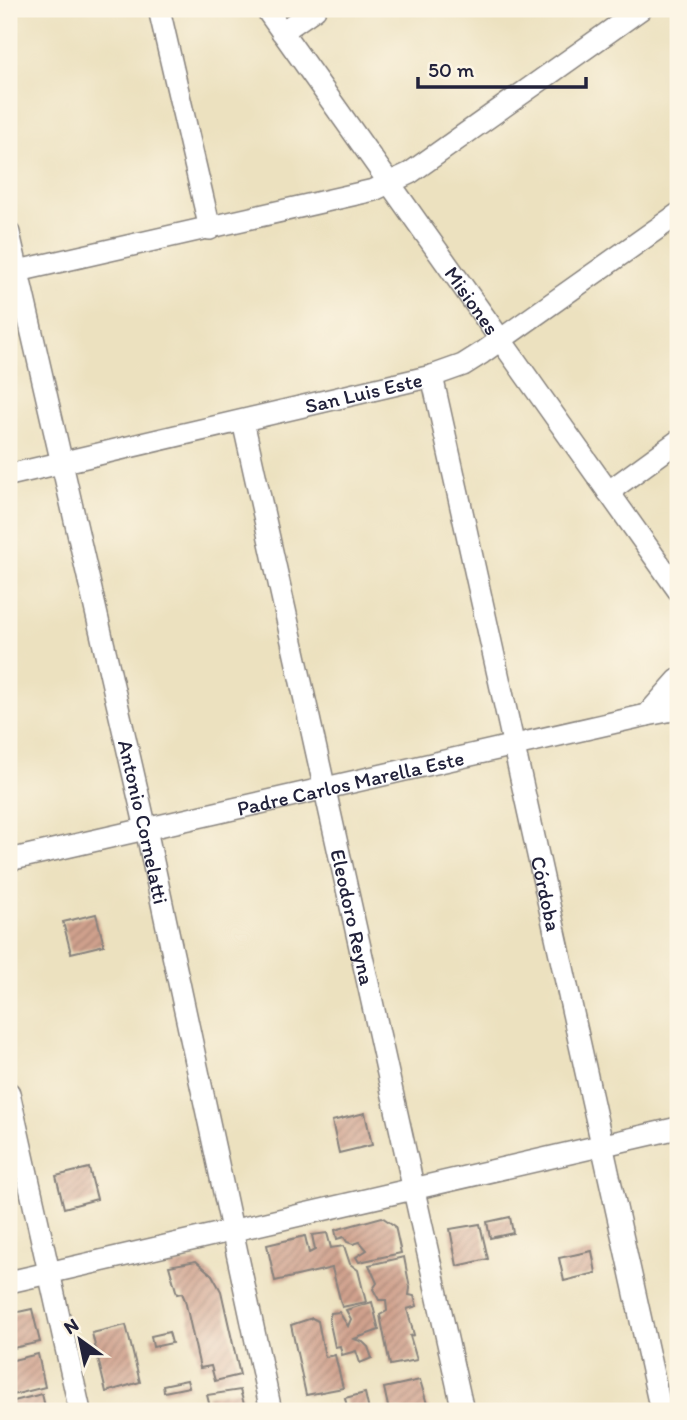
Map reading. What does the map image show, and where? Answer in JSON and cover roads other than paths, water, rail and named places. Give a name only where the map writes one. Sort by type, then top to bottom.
[{"type":"street","points":[[159,9],[210,229]]},
{"type":"street","name":"Misiones","points":[[266,9],[678,590]]},
{"type":"street","points":[[282,32],[315,9]]},
{"type":"street","points":[[13,273],[210,229],[390,184],[410,173],[641,9]]},
{"type":"street","name":"San Luis Este","points":[[9,475],[432,376],[463,365],[678,215]]},
{"type":"street","name":"Antonio Cornelatti","points":[[9,233],[13,273],[146,829],[271,1411]]},
{"type":"street","name":"Córdoba","points":[[432,376],[661,1411]]},
{"type":"street","name":"Eleodoro Reyna","points":[[243,421],[463,1411]]},
{"type":"street","points":[[608,492],[678,441]]},
{"type":"street","points":[[647,715],[678,680]]},
{"type":"street","name":"Padre Carlos Marella Este","points":[[9,860],[678,709]]},
{"type":"street","points":[[9,1093],[80,1411]]},
{"type":"street","points":[[9,1282],[678,1128]]}]
